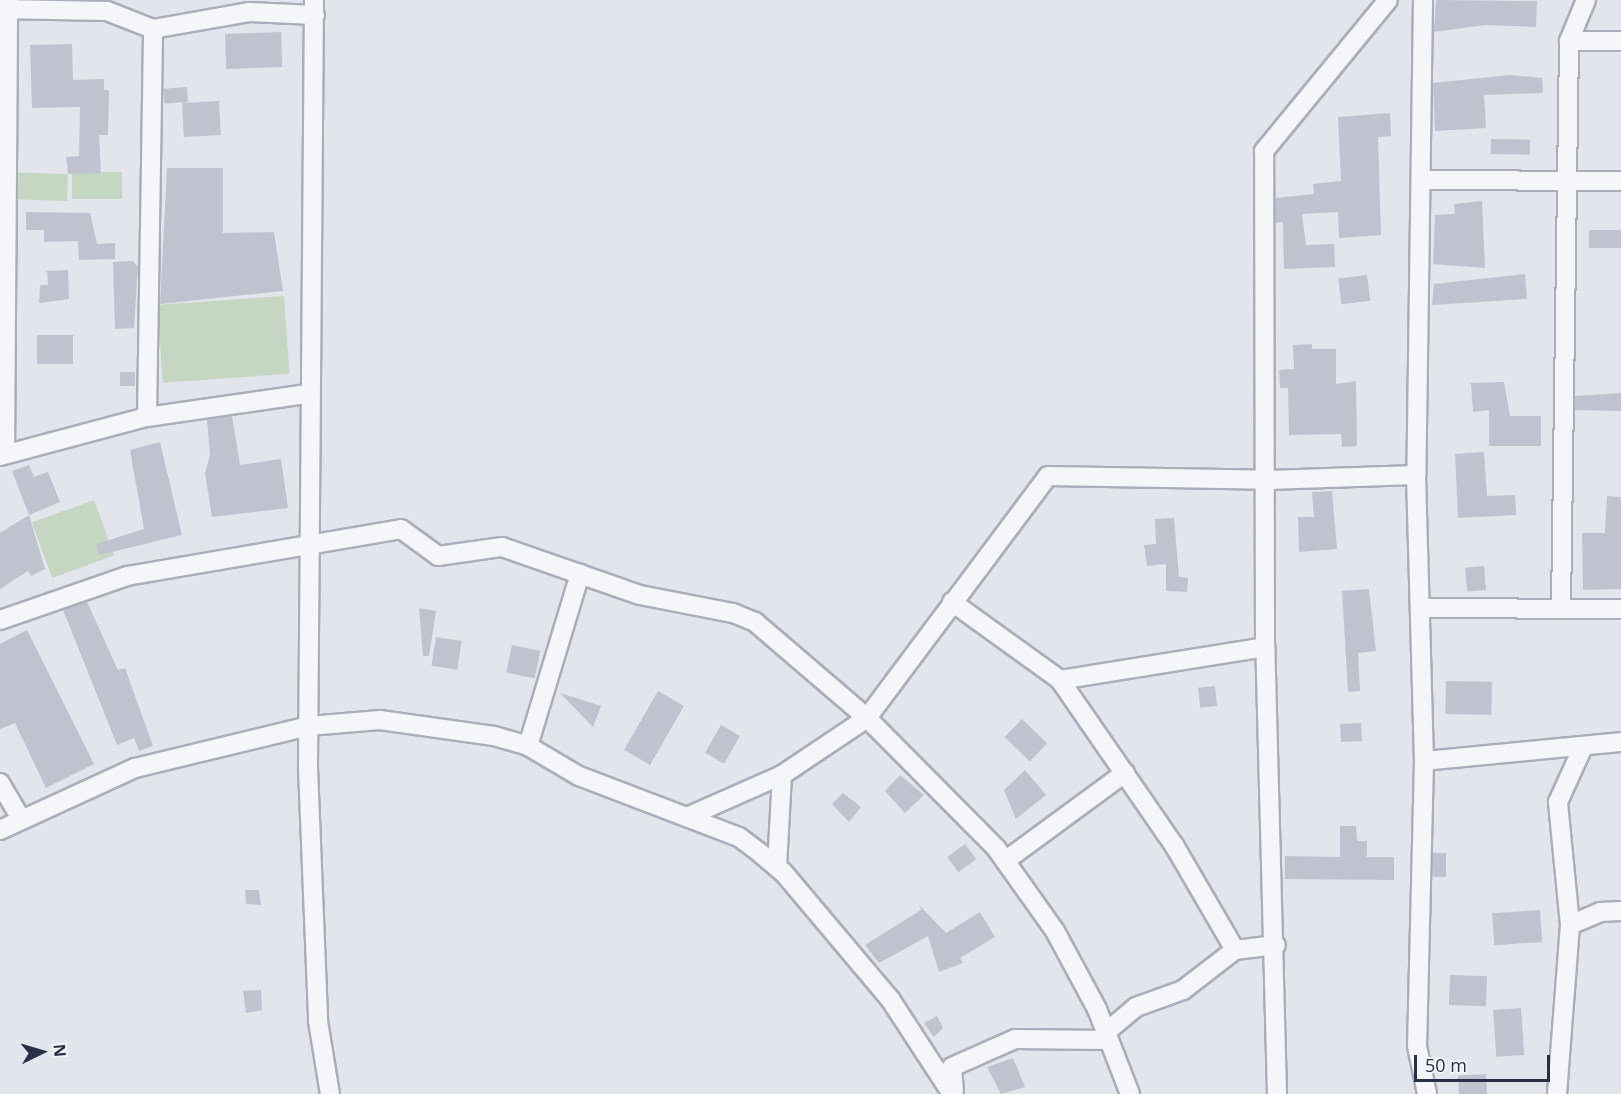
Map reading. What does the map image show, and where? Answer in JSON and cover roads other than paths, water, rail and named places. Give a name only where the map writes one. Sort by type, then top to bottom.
[{"type":"street","points":[[1277,1094],[1276,945],[1265,647],[1268,480],[1264,151],[1388,0]]},
{"type":"street","points":[[1423,0],[1416,475],[1425,761],[1417,1046],[1427,1094]]},
{"type":"street","points":[[1561,608],[1565,181],[1569,41],[1586,0]]},
{"type":"street","points":[[308,394],[147,417],[3,455],[6,6],[107,10],[153,29],[249,12],[314,8],[308,394],[309,726],[318,1021],[330,1094]]},
{"type":"street","points":[[147,417],[153,29]]},
{"type":"street","points":[[1569,41],[1621,41]]},
{"type":"street","points":[[1421,180],[1621,181]]},
{"type":"street","points":[[687,817],[783,775],[867,718],[1048,476],[1268,480],[1416,475]]},
{"type":"street","points":[[0,620],[127,576],[401,529],[438,556],[502,547],[580,574],[755,622],[867,718],[1005,861],[1055,931],[1106,1037],[1130,1094]]},
{"type":"street","points":[[528,746],[580,574]]},
{"type":"street","points":[[952,602],[1060,680],[1125,773],[1235,950]]},
{"type":"street","points":[[1420,608],[1621,609]]},
{"type":"street","points":[[1060,680],[1265,647]]},
{"type":"street","points":[[0,830],[135,768],[309,726],[380,720],[528,746],[579,776],[739,837],[777,867],[890,999],[953,1094]]},
{"type":"street","points":[[1425,761],[1621,742]]},
{"type":"street","points":[[1557,1094],[1570,925],[1558,802],[1583,747]]},
{"type":"street","points":[[1005,861],[1125,773]]},
{"type":"street","points":[[777,867],[783,775]]},
{"type":"street","points":[[0,783],[21,819]]},
{"type":"street","points":[[1570,925],[1600,912],[1621,910]]},
{"type":"street","points":[[953,1094],[952,1067],[1015,1039],[1106,1037],[1136,1007],[1183,990],[1235,950],[1276,945]]}]
